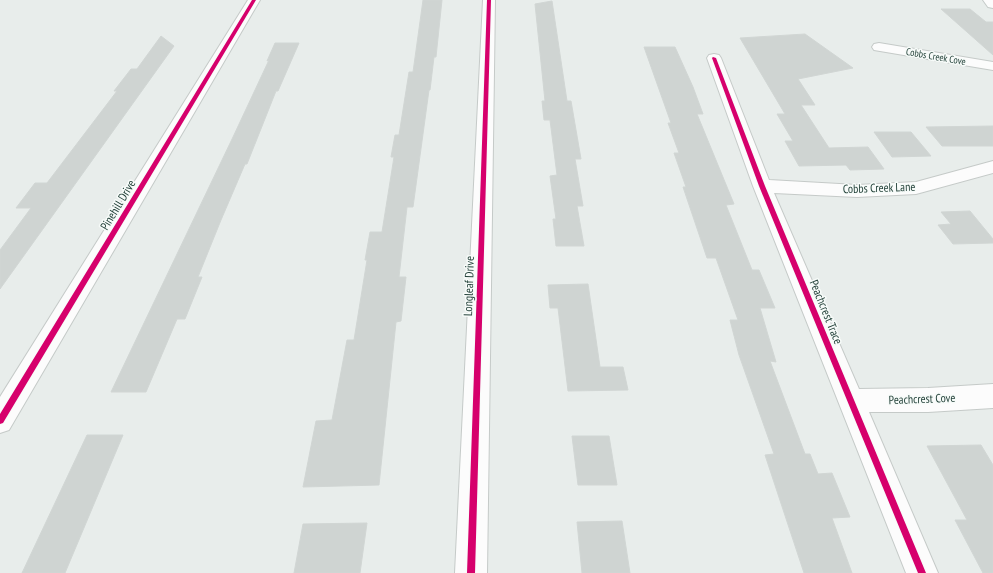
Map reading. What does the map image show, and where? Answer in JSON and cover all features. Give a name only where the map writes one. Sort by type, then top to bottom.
[{"type":"street","name":"Pinehill Drive","points":[[0,421],[254,0]]},
{"type":"street","name":"Longleaf Drive","points":[[471,573],[489,0]]},
{"type":"street","points":[[989,0],[993,4]]},
{"type":"street","name":"Cobbs Creek Cove","points":[[879,46],[993,66]]},
{"type":"street","name":"Peachcrest Trace","points":[[714,58],[762,186],[922,573]]},
{"type":"street","name":"Cobbs Creek Lane","points":[[762,186],[857,191],[916,188],[993,167]]},
{"type":"street","name":"Peachcrest Cove","points":[[851,401],[928,400],[993,396]]},
{"type":"building","points":[[423,0],[442,0],[436,57],[434,57],[413,207],[407,207],[399,277],[406,277],[401,321],[396,322],[379,485],[303,487],[316,421],[332,420],[347,340],[354,340],[370,232],[382,232],[394,157],[391,157],[395,135],[399,135],[409,72],[413,72]]},
{"type":"building","points":[[552,1],[567,101],[571,101],[581,159],[575,159],[583,206],[577,206],[584,246],[556,246],[553,219],[556,219],[550,176],[557,175],[550,120],[544,120],[542,101],[545,101],[535,4]]},
{"type":"building","points":[[941,9],[970,9],[986,22],[993,22],[993,55]]},
{"type":"building","points":[[805,34],[853,68],[798,79],[815,105],[801,105],[829,148],[868,147],[884,169],[850,170],[846,165],[799,166],[785,141],[793,141],[777,114],[785,114],[740,38]]},
{"type":"building","points":[[161,36],[174,46],[0,289],[0,250],[31,208],[16,208],[35,183],[47,183],[117,91],[114,91],[131,69],[137,69]]},
{"type":"building","points":[[275,43],[299,43],[278,91],[276,91],[247,164],[245,164],[221,220],[198,277],[202,277],[185,319],[177,319],[146,392],[111,392],[233,137],[269,60],[267,61]]},
{"type":"building","points":[[644,47],[675,47],[693,87],[703,114],[697,114],[734,204],[726,205],[752,270],[759,270],[775,308],[760,308],[776,362],[770,361],[805,454],[810,454],[818,474],[832,473],[850,517],[832,518],[852,573],[804,573],[765,455],[774,454],[739,355],[730,320],[738,320],[716,258],[707,258],[683,187],[686,187],[674,153],[679,153],[668,123],[671,123]]},
{"type":"building","points":[[993,126],[993,146],[942,146],[926,127]]},
{"type":"building","points":[[874,132],[911,132],[931,156],[892,157]]},
{"type":"building","points":[[970,211],[993,239],[993,243],[953,244],[938,225],[951,224],[941,212]]},
{"type":"building","points":[[588,284],[600,367],[623,367],[628,390],[568,391],[558,308],[550,308],[548,285]]},
{"type":"building","points":[[87,435],[123,435],[65,573],[22,573]]},
{"type":"building","points":[[572,436],[609,436],[617,485],[578,485]]},
{"type":"building","points":[[981,445],[993,465],[993,573],[983,573],[955,520],[967,520],[927,446]]},
{"type":"building","points":[[622,521],[630,573],[582,573],[577,522]]},
{"type":"building","points":[[367,523],[360,573],[294,573],[303,524]]},
{"type":"cycle path","points":[[0,421],[254,0]]},
{"type":"cycle path","points":[[471,573],[489,0]]},
{"type":"cycle path","points":[[714,58],[762,186],[922,573]]}]
